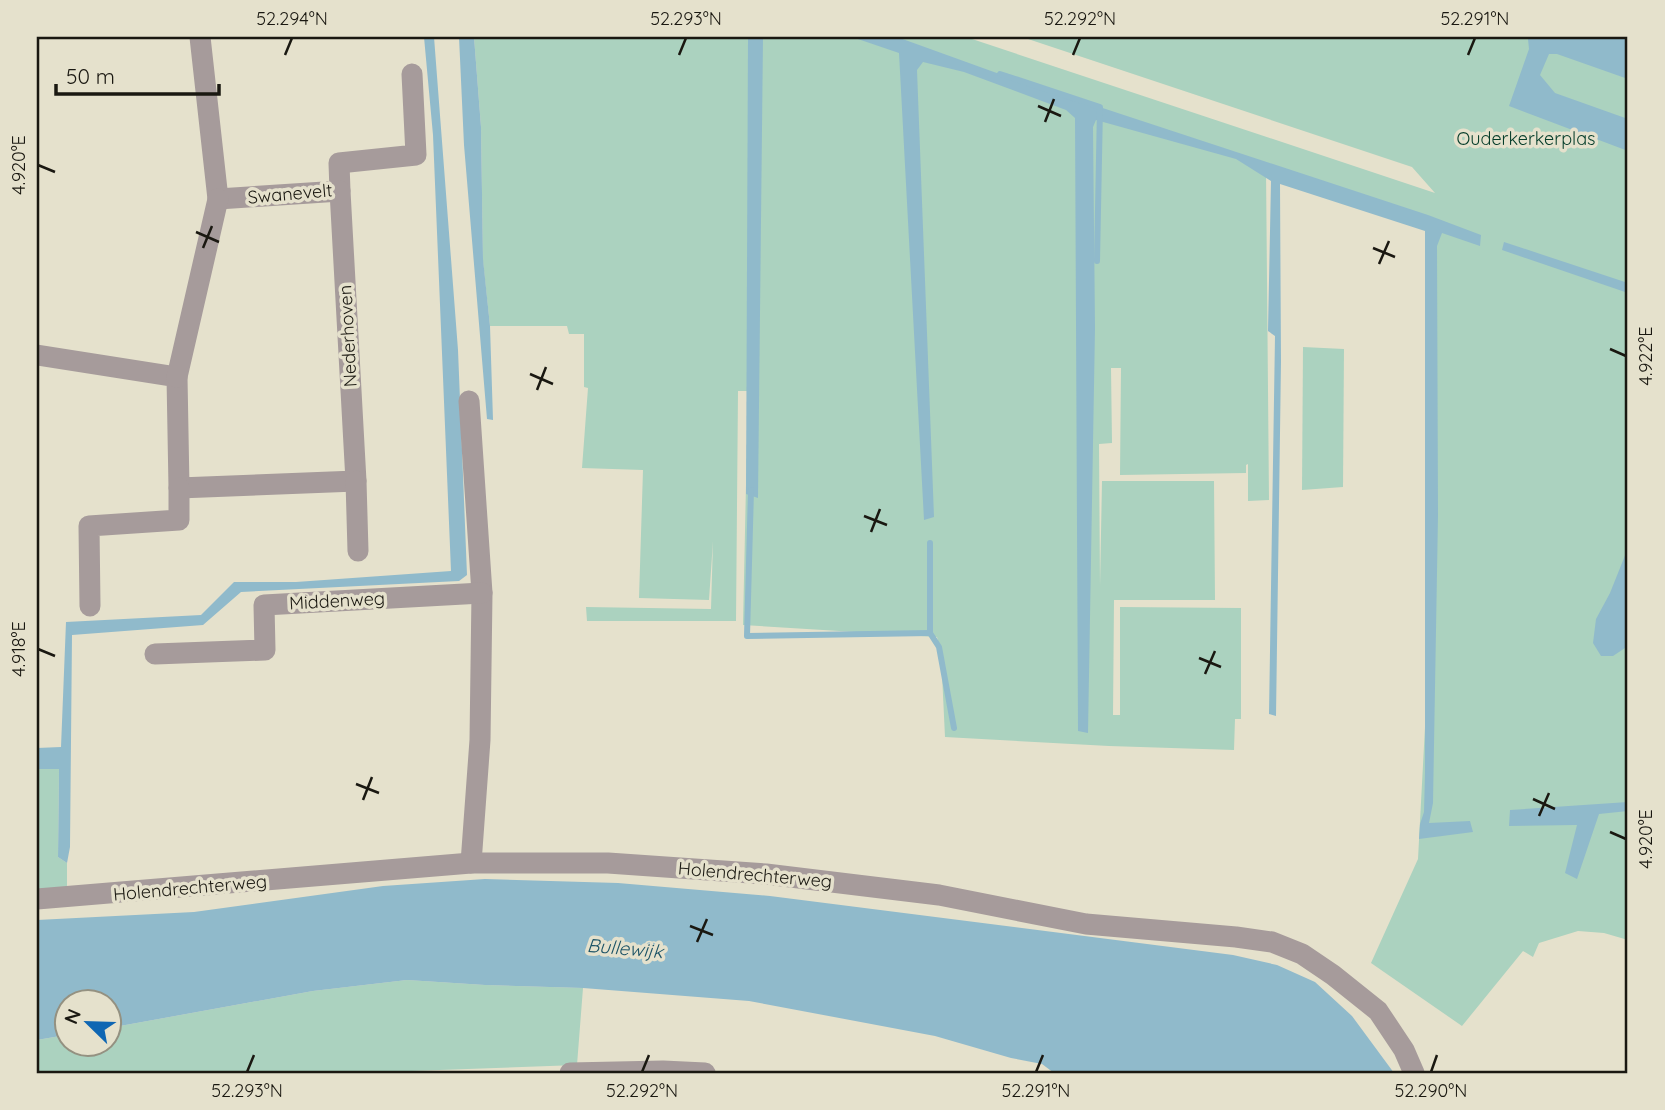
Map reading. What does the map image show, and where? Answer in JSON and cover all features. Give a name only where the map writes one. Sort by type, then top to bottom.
[{"type":"street","points":[[90,606],[89,526],[179,520],[177,377],[218,199],[200,37]]},
{"type":"street","name":"Swanevelt","points":[[218,199],[340,191],[339,163],[416,155],[412,74]]},
{"type":"street","name":"Nederhoven","points":[[340,191],[358,551]]},
{"type":"street","points":[[37,355],[177,377]]},
{"type":"street","points":[[469,401],[482,593],[480,740],[471,863]]},
{"type":"street","points":[[179,488],[356,481]]},
{"type":"street","name":"Middenweg","points":[[156,654],[265,650],[264,605],[482,593]]},
{"type":"street","name":"Holendrechterweg","points":[[37,899],[471,863],[608,863],[766,874],[939,895],[1086,924],[1272,942],[1302,954],[1334,975],[1378,1012],[1404,1050],[1414,1073]]},
{"type":"street","points":[[570,1073],[705,1073]]},
{"type":"green space","points":[[474,37],[966,37],[1435,193],[1412,167],[1022,37],[1628,37],[1628,940],[1604,933],[1578,931],[1539,943],[1533,957],[1523,951],[1462,1026],[1371,963],[1418,859],[1425,727],[1432,226],[1266,170],[1269,500],[1248,501],[1248,464],[1246,473],[1120,475],[1121,368],[1111,368],[1112,443],[1099,444],[1100,587],[1102,481],[1214,481],[1215,600],[1114,600],[1113,715],[1120,715],[1120,607],[1241,608],[1241,719],[1235,719],[1234,750],[945,737],[941,653],[937,637],[743,625],[748,391],[738,391],[736,621],[587,621],[586,607],[711,609],[713,541],[709,600],[639,598],[643,470],[582,468],[588,388],[584,387],[584,334],[569,334],[567,326],[490,326],[483,261],[481,127]]},
{"type":"green space","points":[[1303,347],[1344,349],[1343,487],[1302,490]]},
{"type":"green space","points":[[37,769],[59,769],[58,857],[67,863],[67,893],[37,893]]},
{"type":"green space","points":[[407,980],[583,988],[577,1065],[355,1073],[37,1073],[37,1040],[52,1037],[52,1058],[122,1058],[122,1026],[313,991]]},
{"type":"water","points":[[424,37],[434,37],[458,350],[467,575],[459,581],[241,592],[203,625],[72,635],[70,847],[67,863],[58,857],[59,769],[37,769],[37,748],[61,747],[66,622],[201,615],[234,582],[296,582],[451,571],[433,135]]},
{"type":"water","points":[[459,37],[474,37],[481,127],[483,259],[490,326],[493,420],[487,419],[464,145]]},
{"type":"water","points":[[748,37],[763,37],[758,498],[746,494]]},
{"type":"water","points":[[852,37],[897,37],[1005,76],[1428,215],[1481,235],[1480,246],[1442,233],[1437,246],[1438,515],[1433,803],[1429,823],[1470,821],[1473,832],[1419,839],[1424,812],[1425,774],[1425,231],[1280,184],[1281,362],[1276,716],[1269,714],[1275,336],[1268,331],[1271,181],[1236,159],[1096,120],[1093,127],[1095,328],[1088,733],[1078,731],[1075,118],[1066,110],[964,72],[923,62],[917,70],[934,517],[924,520],[899,53]]},
{"type":"water","name":"Ouderkerkerplas","points":[[1523,37],[1628,37],[1628,79],[1557,54],[1549,54],[1540,75],[1555,93],[1628,119],[1628,151],[1509,106],[1529,49],[1528,39]]},
{"type":"water","points":[[1504,242],[1628,283],[1628,293],[1502,250]]},
{"type":"water","points":[[1628,548],[1628,646],[1613,656],[1601,656],[1593,643],[1596,619]]},
{"type":"water","points":[[1628,802],[1628,811],[1599,814],[1577,879],[1565,873],[1577,825],[1509,826],[1510,810]]},
{"type":"water","name":"Bullewijk","points":[[485,879],[618,883],[770,896],[1233,955],[1277,965],[1315,982],[1352,1016],[1394,1073],[1054,1073],[1042,1064],[935,1036],[749,1001],[583,988],[407,980],[313,991],[122,1026],[122,988],[52,988],[52,1037],[37,1040],[37,920],[194,912],[383,886]]},
{"type":"waterway","points":[[1000,74],[1100,107],[1097,261]]},
{"type":"waterway","points":[[751,490],[747,636],[930,633]]},
{"type":"waterway","points":[[930,543],[930,633],[939,647],[954,728]]}]
